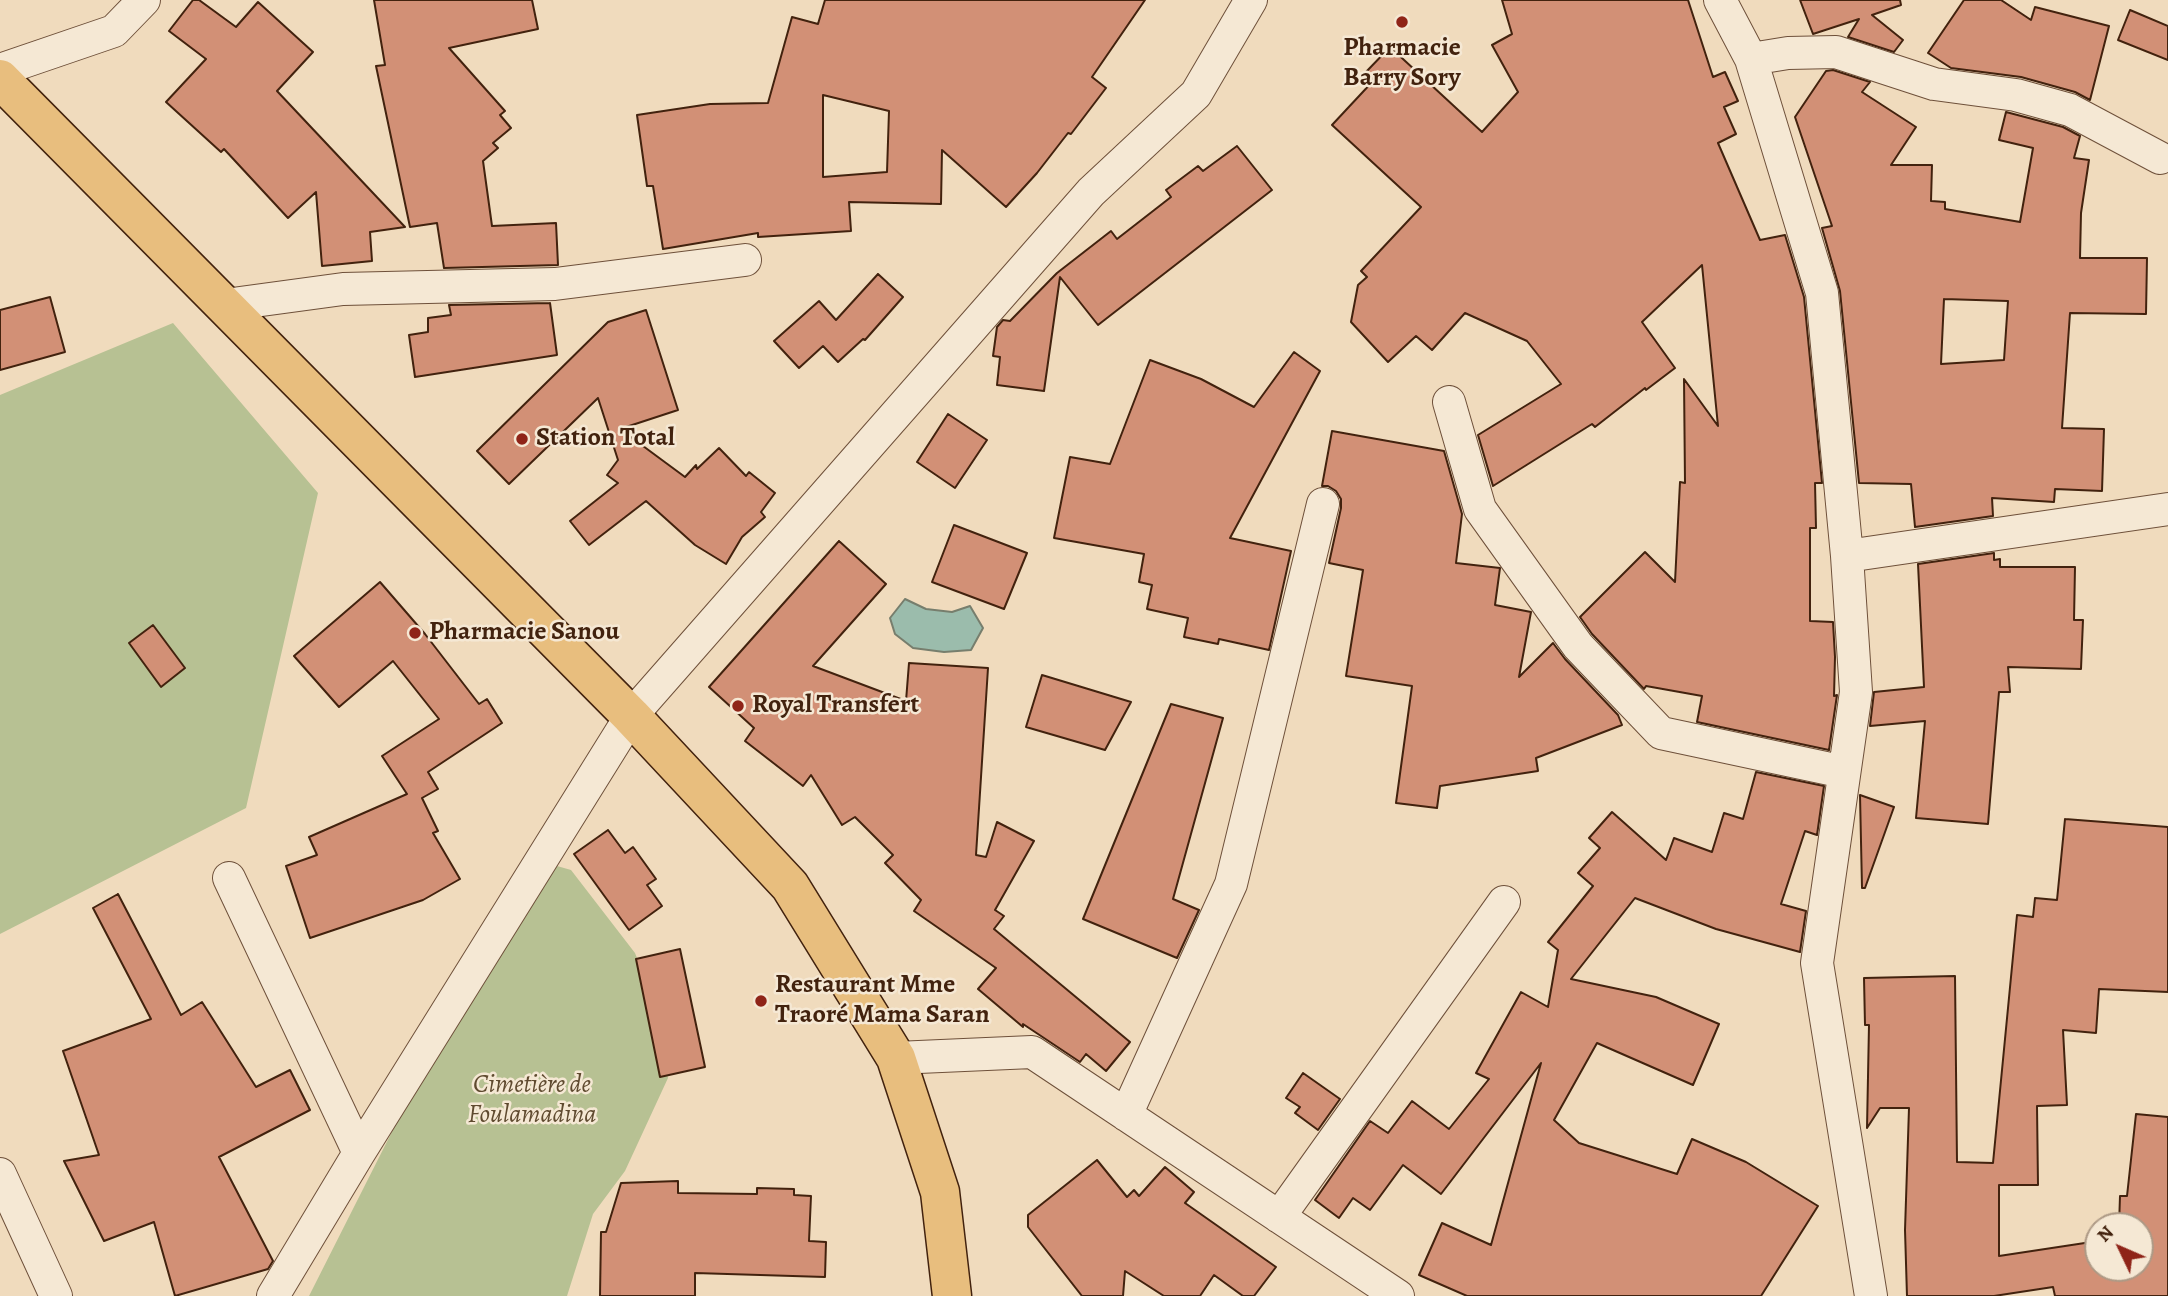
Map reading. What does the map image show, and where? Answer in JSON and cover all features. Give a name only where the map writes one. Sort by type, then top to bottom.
[{"type":"main road","points":[[0,79],[631,716],[790,886],[896,1058],[940,1192],[952,1296]]},
{"type":"street","points":[[0,70],[114,31],[144,0]]},
{"type":"street","points":[[273,1296],[631,716],[1091,192],[1196,94],[1251,0]]},
{"type":"street","points":[[1720,0],[1751,59],[1822,293],[1847,556],[1856,692],[1817,963],[1871,1296]]},
{"type":"street","points":[[1751,59],[1788,53],[1836,52],[1934,84],[2016,94],[2070,110],[2160,158]]},
{"type":"street","points":[[225,305],[343,289],[555,284],[745,260]]},
{"type":"street","points":[[1449,402],[1480,509],[1578,646],[1661,733],[1844,772]]},
{"type":"street","points":[[1126,1115],[1231,884],[1323,505]]},
{"type":"street","points":[[1847,556],[2168,509]]},
{"type":"street","points":[[229,878],[359,1153]]},
{"type":"street","points":[[1279,1217],[1504,902]]},
{"type":"street","points":[[896,1058],[1032,1052],[1398,1296]]},
{"type":"street","points":[[0,1174],[56,1296]]},
{"type":"green space","points":[[173,323],[318,493],[246,808],[0,934],[0,395]]},
{"type":"green space","name":"Cimetière de Foulamadina","points":[[550,864],[571,870],[635,953],[657,1009],[668,1078],[625,1171],[593,1214],[567,1296],[309,1296],[407,1102]]},
{"type":"shaded area","points":[[905,599],[926,609],[952,612],[970,606],[983,628],[971,650],[944,652],[913,648],[895,634],[890,618]]},
{"type":"building","points":[[193,0],[199,0],[236,27],[258,2],[313,52],[277,91],[405,227],[370,232],[372,261],[322,266],[316,192],[288,218],[224,149],[221,152],[166,102],[206,59],[169,31]]},
{"type":"building","points":[[374,0],[532,0],[538,29],[449,48],[505,111],[500,115],[511,128],[493,143],[498,148],[483,161],[492,226],[556,223],[558,265],[444,268],[437,223],[410,227],[376,66],[385,65]]},
{"type":"building","points":[[825,0],[1145,0],[1092,77],[1106,88],[1071,134],[1068,133],[1006,207],[942,150],[941,204],[849,202],[851,231],[758,237],[758,233],[663,249],[653,186],[647,186],[637,115],[710,104],[768,103],[792,17],[818,24]],"holes":[[[823,95],[889,111],[887,172],[823,177]]]},
{"type":"building","points":[[1502,0],[1688,0],[1713,77],[1725,72],[1738,101],[1724,107],[1736,134],[1718,143],[1760,240],[1785,235],[1804,297],[1822,483],[1815,483],[1816,528],[1810,528],[1810,621],[1833,622],[1834,696],[1837,695],[1829,750],[1697,722],[1702,696],[1646,686],[1644,689],[1592,634],[1580,617],[1645,552],[1675,582],[1680,482],[1685,483],[1684,379],[1718,426],[1702,265],[1642,322],[1675,368],[1595,427],[1592,424],[1493,486],[1478,435],[1561,384],[1527,341],[1465,313],[1432,350],[1416,336],[1388,362],[1351,322],[1358,285],[1367,277],[1361,271],[1421,207],[1332,125],[1374,80],[1365,73],[1390,47],[1482,132],[1518,92],[1492,45],[1512,34]]},
{"type":"building","points":[[1800,0],[1900,0],[1901,5],[1872,15],[1903,40],[1894,52],[1848,37],[1859,19],[1813,34]]},
{"type":"building","points":[[1964,0],[2001,0],[2031,20],[2035,7],[2109,26],[2090,100],[2075,92],[2021,77],[1951,68],[1928,53]]},
{"type":"building","points":[[2130,10],[2168,26],[2168,60],[2118,40]]},
{"type":"building","points":[[1833,70],[1870,82],[1862,92],[1916,127],[1891,165],[1932,165],[1931,201],[1945,202],[1945,209],[2020,222],[2033,148],[1999,140],[2006,112],[2063,127],[2080,136],[2074,158],[2089,160],[2081,213],[2080,258],[2147,258],[2146,314],[2070,313],[2062,428],[2104,429],[2102,491],[2055,489],[2054,502],[1992,498],[1993,516],[1915,527],[1911,484],[1859,483],[1840,291],[1822,228],[1832,226],[1795,117],[1826,71]],"holes":[[[1944,299],[2008,301],[2004,360],[1941,364]]]},
{"type":"building","points":[[1237,146],[1272,190],[1098,325],[1060,277],[1044,391],[997,385],[1000,357],[993,356],[997,327],[1003,320],[1010,321],[1057,273],[1111,231],[1117,239],[1171,197],[1166,190],[1198,166],[1203,171]]},
{"type":"building","points":[[878,274],[903,297],[865,340],[838,362],[823,346],[799,368],[774,341],[819,301],[836,320]]},
{"type":"building","points":[[50,297],[65,352],[0,370],[0,310]]},
{"type":"building","points":[[550,303],[557,355],[415,377],[409,335],[428,332],[428,318],[451,315],[449,305]]},
{"type":"building","points":[[646,310],[678,410],[620,429],[685,477],[719,448],[746,476],[749,472],[775,493],[761,512],[765,517],[742,537],[726,564],[695,545],[646,501],[589,545],[570,521],[618,483],[607,475],[618,460],[598,398],[509,484],[477,451],[608,322]]},
{"type":"building","points":[[1294,352],[1320,371],[1230,538],[1291,551],[1269,650],[1219,639],[1218,644],[1184,637],[1188,618],[1147,609],[1152,585],[1139,582],[1144,554],[1054,538],[1070,457],[1110,464],[1150,360],[1201,379],[1254,407]]},
{"type":"building","points":[[948,414],[987,440],[955,488],[917,462]]},
{"type":"building","points":[[1332,431],[1444,451],[1462,514],[1456,563],[1500,568],[1495,605],[1531,612],[1519,677],[1553,643],[1618,715],[1622,725],[1536,758],[1538,771],[1440,786],[1437,808],[1396,803],[1412,686],[1346,676],[1363,570],[1329,563],[1341,508],[1341,499],[1336,491],[1322,486]]},
{"type":"building","points":[[954,525],[1027,553],[1004,609],[932,582]]},
{"type":"building","points":[[839,541],[886,584],[813,666],[906,701],[909,663],[988,668],[976,855],[986,857],[997,822],[1034,841],[995,910],[1004,916],[994,929],[1130,1042],[1106,1071],[1086,1054],[1080,1062],[1023,1024],[1023,1027],[978,989],[996,968],[914,911],[921,900],[885,863],[893,855],[855,817],[842,825],[811,775],[803,786],[745,741],[754,728],[709,687]]},
{"type":"building","points":[[1994,553],[1994,560],[2000,559],[2000,567],[2075,567],[2074,620],[2083,620],[2081,669],[2008,667],[2010,692],[1999,692],[1988,824],[1916,818],[1925,721],[1870,726],[1874,692],[1924,687],[1918,564]]},
{"type":"building","points":[[380,582],[425,634],[479,704],[487,699],[502,723],[428,772],[438,789],[422,798],[438,831],[433,833],[460,879],[423,900],[310,938],[286,866],[317,855],[309,837],[407,794],[382,756],[439,719],[393,661],[339,707],[294,656]]},
{"type":"building","points":[[153,625],[185,668],[161,687],[129,643]]},
{"type":"building","points":[[1042,675],[1131,702],[1105,750],[1026,727]]},
{"type":"building","points":[[1171,704],[1223,718],[1173,899],[1199,910],[1177,958],[1083,919]]},
{"type":"building","points":[[1756,772],[1824,786],[1817,835],[1805,831],[1781,904],[1806,911],[1800,952],[1716,929],[1635,898],[1571,979],[1656,997],[1719,1024],[1693,1085],[1597,1043],[1554,1120],[1579,1143],[1677,1174],[1692,1139],[1746,1162],[1818,1206],[1761,1296],[1467,1296],[1419,1275],[1442,1223],[1491,1245],[1541,1063],[1441,1194],[1403,1165],[1370,1210],[1353,1198],[1339,1218],[1315,1200],[1370,1121],[1388,1133],[1412,1101],[1449,1129],[1489,1079],[1476,1073],[1521,992],[1548,1007],[1558,950],[1548,942],[1593,886],[1578,873],[1600,848],[1589,838],[1612,812],[1666,860],[1674,838],[1712,852],[1724,813],[1743,819]]},
{"type":"building","points":[[1860,795],[1894,807],[1865,888],[1862,888]]},
{"type":"building","points":[[2065,819],[2168,827],[2168,992],[2099,989],[2096,1033],[2063,1030],[2067,1105],[2037,1106],[2038,1185],[1999,1185],[1999,1256],[2084,1243],[2084,1282],[2154,1282],[2154,1212],[2119,1212],[2120,1196],[2127,1196],[2136,1114],[2168,1117],[2168,1296],[2055,1296],[2053,1287],[1994,1296],[1907,1296],[1905,1230],[1909,1108],[1880,1108],[1867,1128],[1869,1025],[1865,1025],[1864,978],[1955,976],[1957,1162],[1993,1163],[2017,915],[2033,917],[2035,898],[2057,900]]},
{"type":"building","points":[[608,830],[625,853],[633,847],[656,879],[647,885],[662,906],[629,930],[574,854]]},
{"type":"building","points":[[118,894],[181,1015],[202,1002],[256,1087],[290,1070],[310,1110],[219,1157],[273,1261],[268,1269],[175,1296],[154,1222],[104,1241],[64,1161],[99,1155],[63,1051],[151,1019],[93,908]]},
{"type":"building","points":[[680,949],[705,1067],[660,1077],[636,959]]},
{"type":"building","points":[[1303,1073],[1340,1099],[1318,1130],[1295,1113],[1300,1107],[1286,1098]]},
{"type":"building","points":[[1097,1160],[1127,1197],[1134,1190],[1139,1196],[1165,1167],[1194,1192],[1185,1203],[1276,1267],[1254,1296],[1243,1296],[1214,1275],[1200,1296],[1164,1296],[1125,1271],[1123,1296],[1082,1296],[1028,1227],[1028,1215]]},
{"type":"building","points":[[678,1181],[678,1193],[757,1194],[757,1188],[794,1189],[794,1195],[811,1196],[809,1241],[826,1242],[825,1277],[695,1273],[695,1296],[600,1296],[601,1232],[606,1232],[621,1183]]},
{"type":"place","name":"Pharmacie Barry Sory","points":[[1402,22]]},
{"type":"place","name":"Station Total","points":[[522,439]]},
{"type":"place","name":"Pharmacie Sanou","points":[[415,633]]},
{"type":"place","name":"Royal Transfert","points":[[738,706]]},
{"type":"place","name":"Restaurant Mme Traoré Mama Saran","points":[[761,1001]]}]
